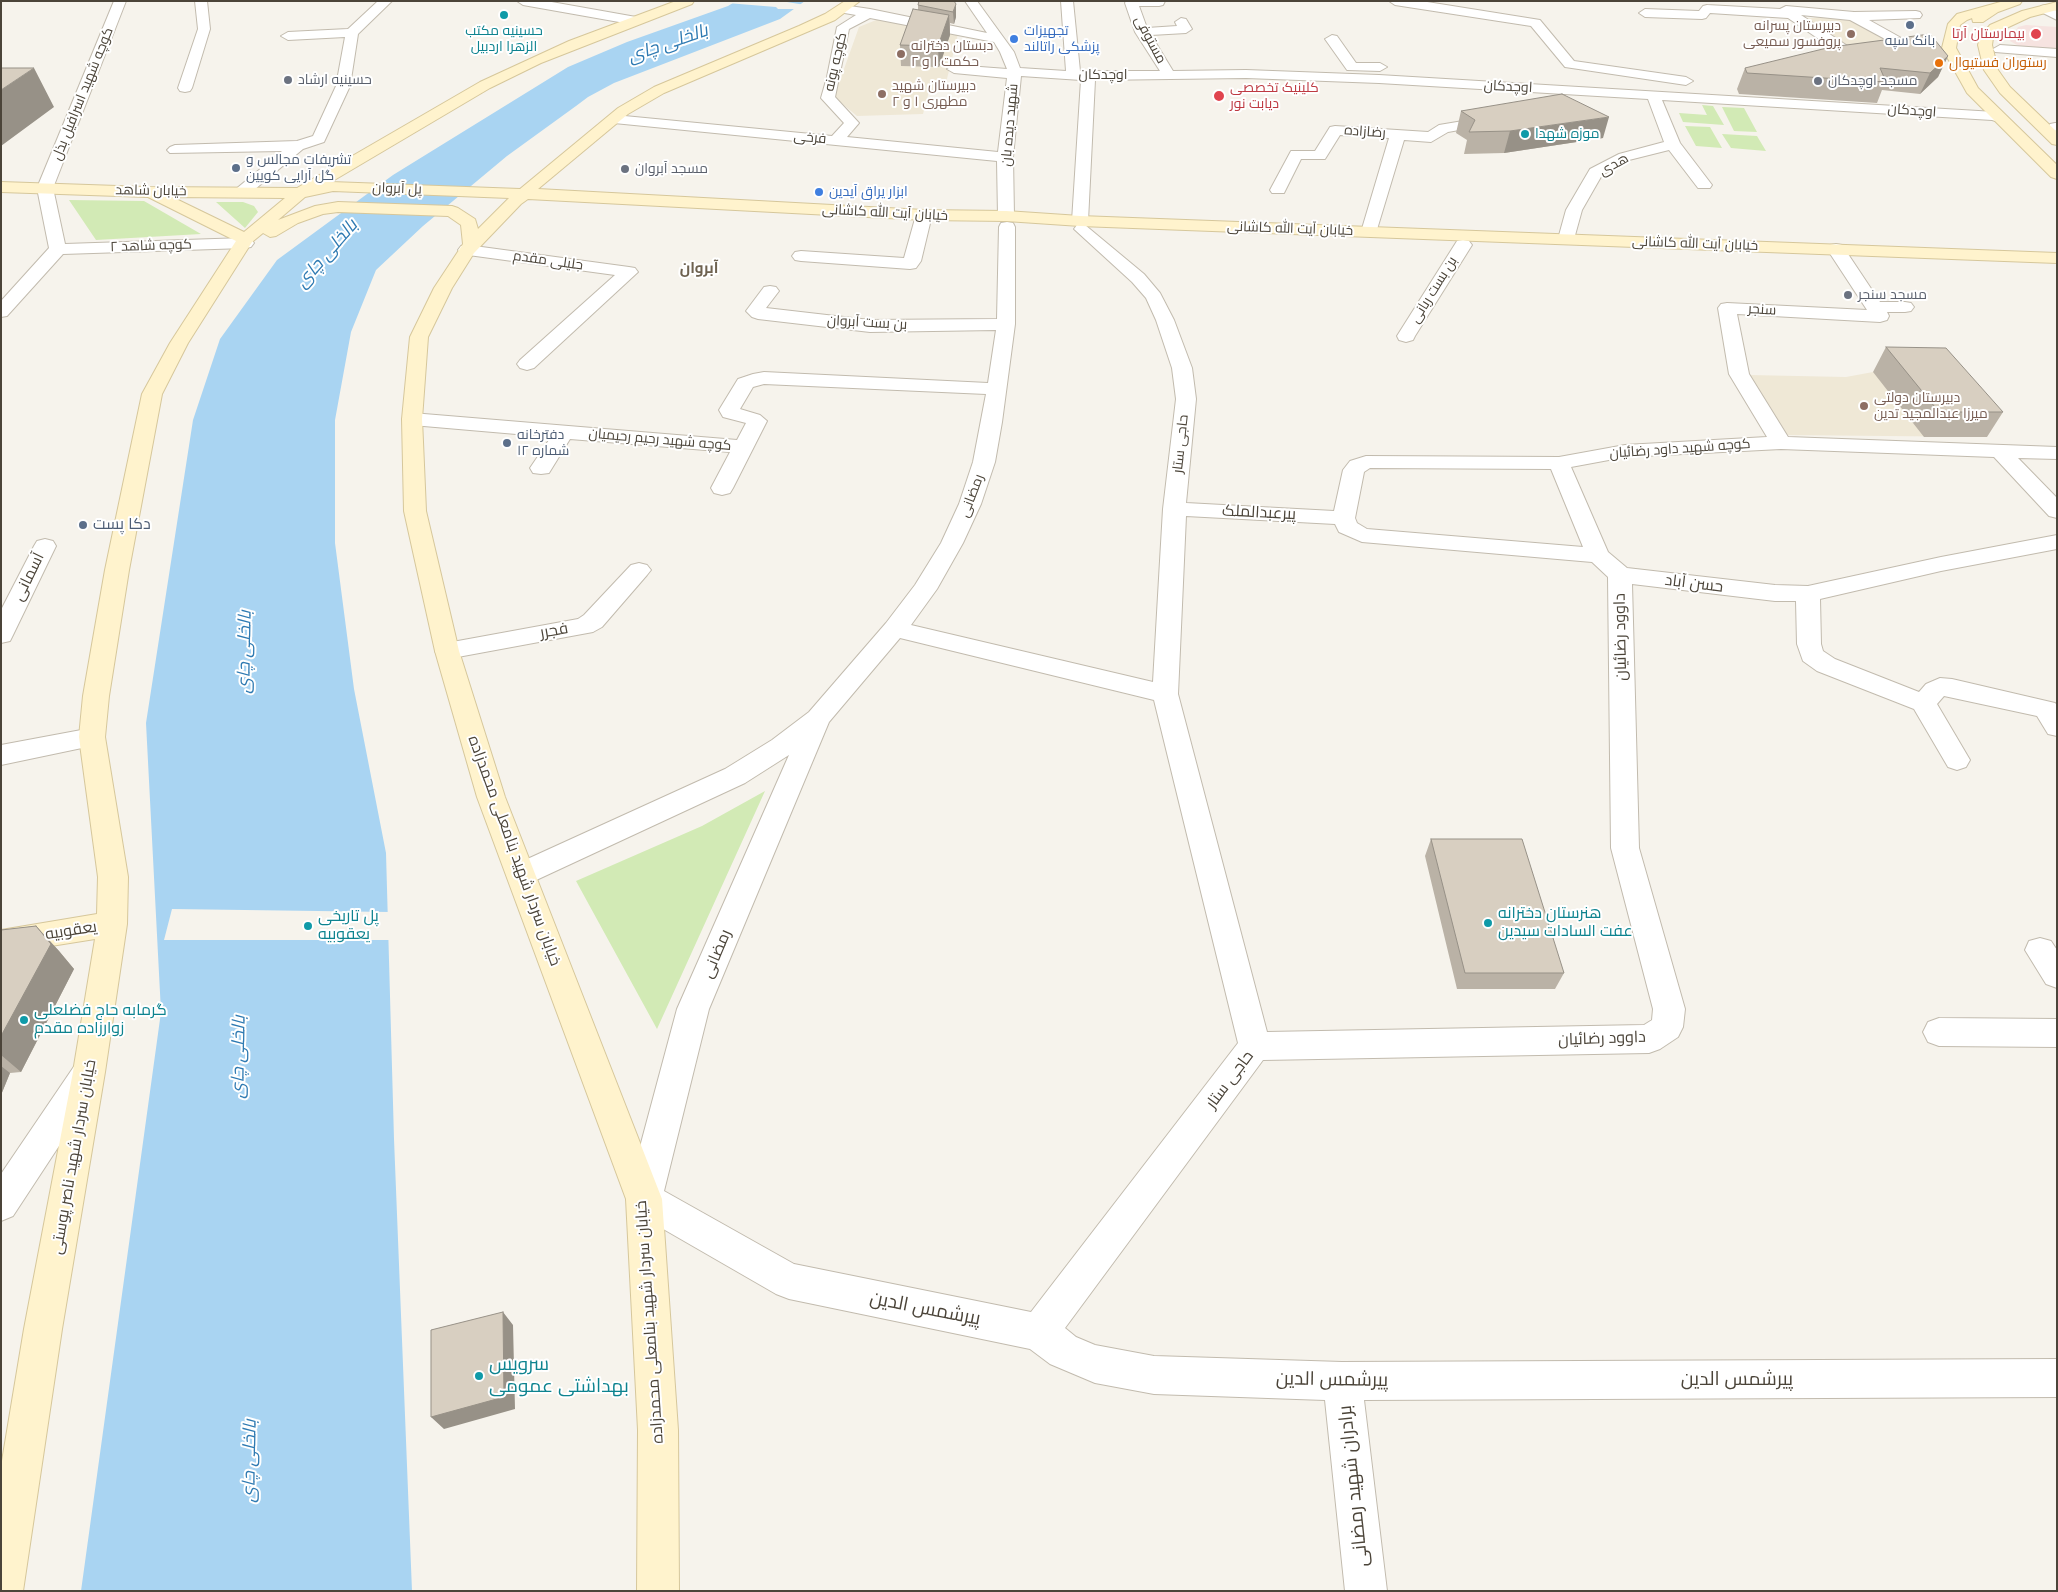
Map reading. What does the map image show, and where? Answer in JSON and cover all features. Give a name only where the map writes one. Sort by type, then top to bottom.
[{"type":"main road","name":"خیابان سردار شهید ناصر پوستی","points":[[2,1591],[43,1329],[89,1072],[112,924],[113,877],[92,737],[96,696],[118,570],[152,394],[184,335],[244,243],[300,192],[486,85],[536,60],[688,1]]},
{"type":"main road","points":[[2016,1],[1962,17],[1954,24],[1949,48],[1972,90],[2057,174]]},
{"type":"main road","name":"خیابان سردار شهید بنامعلی محمدزاده","points":[[658,1591],[658,1430],[644,1199],[522,874],[491,797],[447,651],[415,511],[412,419],[419,337],[443,288],[470,247],[516,201],[555,166],[614,119],[638,102],[682,79],[856,8]]},
{"type":"main road","points":[[2051,8],[2026,14],[1995,28],[1987,37],[1985,45],[1992,70],[2005,90],[2056,131]]},
{"type":"main road","points":[[1972,25],[1994,9]]},
{"type":"main road","points":[[2026,14],[2009,30],[2001,41],[2000,49],[2004,66],[2016,88],[2056,131]]},
{"type":"main road","points":[[1970,57],[1972,65],[1986,88],[2057,157]]},
{"type":"main road","points":[[378,148],[366,162],[364,169],[367,179],[476,189],[527,178],[555,166]]},
{"type":"main road","name":"خیابان شاهد","points":[[1,186],[147,192],[300,192]]},
{"type":"main road","name":"پل آبروان","points":[[300,192],[333,186],[476,189],[516,201]]},
{"type":"main road","points":[[147,192],[244,243],[292,219],[321,209],[351,204],[452,211],[516,201]]},
{"type":"main road","name":"پل آبروان","points":[[300,192],[316,200],[351,204]]},
{"type":"main road","name":"خیابان آیت الله کاشانی","points":[[516,201],[923,220],[1566,239],[1841,255],[2057,258]]},
{"type":"main road","points":[[459,210],[469,223],[470,247]]},
{"type":"main road","name":"یعقوبیه","points":[[1,942],[112,924]]},
{"type":"street","name":"کوچه شهید اسرافیل بذل","points":[[45,188],[120,1]]},
{"type":"street","points":[[185,88],[204,29],[201,1]]},
{"type":"street","points":[[175,150],[298,146],[319,139],[343,86],[352,33],[386,1]]},
{"type":"street","points":[[523,1],[636,21]]},
{"type":"street","name":"شهید دیده بان","points":[[971,1],[1007,52],[1015,73],[1005,157],[1006,222]]},
{"type":"street","points":[[1067,1],[1081,75],[1081,225]]},
{"type":"street","points":[[1395,1],[1534,23],[1570,64],[1698,83]]},
{"type":"street","points":[[1772,1],[1853,56]]},
{"type":"street","name":"مستوفی","points":[[1159,2],[1131,3],[1142,32],[1169,75]]},
{"type":"street","points":[[856,8],[998,39]]},
{"type":"street","name":"کوچه پونه","points":[[836,140],[852,123],[828,98],[843,27],[856,8]]},
{"type":"street","points":[[2051,8],[2057,16]]},
{"type":"street","points":[[1645,13],[1702,15],[1707,9],[1853,16],[1916,15]]},
{"type":"street","points":[[1853,16],[1914,49]]},
{"type":"street","points":[[1142,32],[1186,29],[1181,22]]},
{"type":"street","points":[[288,36],[352,33]]},
{"type":"street","points":[[1332,39],[1352,67],[1381,67]]},
{"type":"street","points":[[1886,52],[1949,48]]},
{"type":"street","points":[[2000,49],[2057,52]]},
{"type":"street","points":[[1830,59],[1870,54]]},
{"type":"street","name":"اوچدکان","points":[[954,69],[1081,75],[1169,75],[1245,69],[1381,67],[1549,89],[1652,95],[1726,91],[1996,116],[1999,118]]},
{"type":"street","points":[[1549,89],[1557,102]]},
{"type":"street","points":[[1652,95],[1673,144],[1704,185]]},
{"type":"street","name":"رضازاده","points":[[1278,190],[1296,154],[1320,156],[1335,130],[1431,137],[1444,128],[1512,117]]},
{"type":"street","name":"فرخی","points":[[614,119],[1005,157]]},
{"type":"street","name":"رضازاده","points":[[1369,232],[1398,135]]},
{"type":"street","name":"هدی","points":[[1566,239],[1574,210],[1596,172],[1624,156],[1673,144]]},
{"type":"street","points":[[242,192],[298,146]]},
{"type":"street","points":[[1,312],[58,249],[45,188]]},
{"type":"street","points":[[801,256],[910,264],[923,220]]},
{"type":"street","name":"رمضانی","points":[[522,874],[735,776],[781,747],[818,718],[895,629],[925,588],[952,542],[970,504],[984,462],[1006,324],[1006,222]]},
{"type":"street","name":"حاجی ستار","points":[[1039,1332],[1255,1046],[1165,694],[1174,509],[1186,399],[1182,368],[1166,320],[1154,297],[1138,278],[1081,225]]},
{"type":"street","name":"کوچه شاهد ۲","points":[[58,249],[244,243]]},
{"type":"street","name":"بن بست ربانی","points":[[1406,336],[1463,245]]},
{"type":"street","name":"جلیلی مقدم","points":[[470,247],[628,272],[527,364]]},
{"type":"street","points":[[1841,255],[1874,307],[1904,307]]},
{"type":"street","name":"بن بست آبروان","points":[[770,291],[755,311],[758,313],[870,326],[1006,324]]},
{"type":"street","name":"سنجر","points":[[1781,443],[1739,374],[1727,308],[1880,316],[1874,307]]},
{"type":"street","name":"کوچه شهید رحیم رحیمیان","points":[[412,419],[565,430],[744,448],[756,420],[734,416],[730,414],[730,410],[746,383],[753,380],[764,378],[997,389]]},
{"type":"street","points":[[541,468],[565,430]]},
{"type":"street","name":"کوچه شهید داود رضائیان","points":[[1344,518],[1354,470],[1366,462],[1560,463],[1625,451],[1781,443],[2057,453]]},
{"type":"street","points":[[722,488],[744,448]]},
{"type":"street","points":[[2000,451],[2057,511]]},
{"type":"street","points":[[1560,463],[1598,554],[1620,576]]},
{"type":"street","name":"پیرعبدالملک","points":[[1174,509],[1344,518]]},
{"type":"street","points":[[1344,518],[1347,527],[1362,535],[1598,554]]},
{"type":"street","name":"حسن آباد","points":[[1620,576],[1775,593],[1808,594],[1941,564],[2057,542]]},
{"type":"street","name":"آسمانی","points":[[1,635],[45,546]]},
{"type":"street","name":"فجرر","points":[[447,651],[584,626],[593,622],[639,570]]},
{"type":"street","name":"داوود رضائیان","points":[[1255,1046],[1649,1039],[1667,1027],[1669,1009],[1625,848],[1620,576]]},
{"type":"street","points":[[1808,594],[1809,644],[1812,655],[1826,666],[1923,703],[1957,760]]},
{"type":"street","points":[[895,629],[1165,694]]},
{"type":"street","points":[[1923,703],[1940,687],[1952,688],[2046,709],[2054,719],[2057,727]]},
{"type":"street","name":"رمضانی","points":[[644,1199],[693,1009],[818,718]]},
{"type":"street","points":[[1,755],[92,737]]},
{"type":"street","points":[[2040,950],[2057,975]]},
{"type":"street","points":[[1939,1032],[2057,1033]]},
{"type":"street","points":[[1,1204],[89,1072]]},
{"type":"street","name":"پیرشمس الدین","points":[[644,1199],[789,1281],[1039,1332],[1063,1351],[1095,1364],[1154,1375],[1342,1381],[2057,1378]]},
{"type":"street","name":"برادران شهید رمضانی","points":[[1342,1381],[1366,1591]]},
{"type":"shaded area","name":"دبیرستان پسرانه پروفسور سمیعی","points":[[1822,17],[1852,18],[1903,49],[1851,53],[1802,19]]},
{"type":"shaded area","name":"دبستان دخترانه حکمت ۱ و ۲","points":[[881,18],[958,34],[944,91],[929,91],[923,114],[857,116],[834,97],[859,27]]},
{"type":"shaded area","name":"بیمارستان آرتا","points":[[2026,25],[2057,27],[2057,50],[2024,49],[2010,41],[2018,27]]},
{"type":"shaded area","name":"دبیرستان دولتی میرزا عبدالمجید تدین","points":[[1873,372],[1932,372],[1987,437],[1783,435],[1749,375],[1846,377]]},
{"type":"green space","points":[[1702,105],[1713,106],[1724,125],[1683,122],[1679,113],[1707,115]]},
{"type":"green space","points":[[1722,107],[1744,108],[1757,132],[1734,131]]},
{"type":"green space","points":[[1685,126],[1710,127],[1722,148],[1696,146]]},
{"type":"green space","points":[[1722,134],[1757,136],[1766,151],[1731,148]]},
{"type":"green space","points":[[69,200],[144,201],[201,234],[96,240]]},
{"type":"green space","points":[[216,202],[243,202],[254,206],[258,212],[245,228]]},
{"type":"green space","points":[[765,791],[657,1029],[576,881],[702,826]]},
{"type":"water","name":"بالخلی چای","points":[[736,1],[805,1],[780,19],[614,83],[588,97],[507,156],[423,226],[376,270],[351,332],[335,420],[335,543],[354,689],[386,853],[394,1139],[412,1591],[81,1591],[161,1012],[146,723],[193,420],[220,339],[277,260],[393,175],[568,67],[627,42],[728,6]]},
{"type":"pier","points":[[731,1],[787,2],[805,5],[800,9],[778,9],[776,7],[727,3]]},
{"type":"pier","points":[[172,909],[390,912],[391,940],[164,940]]},
{"type":"building","points":[[919,1],[954,1],[956,4],[953,12],[918,5]]},
{"type":"building","points":[[913,9],[949,15],[938,46],[900,45]]},
{"type":"building","points":[[1930,34],[1948,56],[1930,73],[1880,68],[1886,82],[1747,73],[1745,68],[1831,47]]},
{"type":"building","points":[[1,68],[34,68],[1,90]]},
{"type":"building","points":[[1562,94],[1609,117],[1510,131],[1469,132],[1475,120],[1461,111]]},
{"type":"building","points":[[1886,347],[1946,348],[2003,412],[1939,412]]},
{"type":"building","name":"هنرستان دخترانه عفت السادات سیدین","points":[[1431,839],[1522,839],[1564,973],[1465,973]]},
{"type":"building","points":[[36,926],[51,944],[1,1036],[1,930]]},
{"type":"building","name":"سرویس بهداشتی عمومی","points":[[503,1312],[504,1397],[431,1417],[431,1330]]},
{"type":"place","name":"حسینیه مکتب الزهرا اردبیل","points":[[504,15]]},
{"type":"place","name":"بانک سپه","points":[[1910,25]]},
{"type":"place","name":"دبیرستان پسرانه پروفسور سمیعی","points":[[1851,34]]},
{"type":"place","name":"بیمارستان آرتا","points":[[2036,34]]},
{"type":"place","name":"تجهیزات پزشکی راتالند","points":[[1014,39]]},
{"type":"place","name":"دبستان دخترانه حکمت ۱ و ۲","points":[[901,54]]},
{"type":"place","name":"رستوران فستیوال","points":[[1939,63]]},
{"type":"place","name":"حسینیه ارشاد","points":[[288,80]]},
{"type":"place","name":"مسجد اوچدکان","points":[[1818,81]]},
{"type":"place","name":"دبیرستان شهید مطهری ۱ و ۲","points":[[882,94]]},
{"type":"place","name":"کلینیک تخصصی دیابت نور","points":[[1219,96]]},
{"type":"place","name":"موزه شهدا","points":[[1525,134]]},
{"type":"place","name":"تشریفات مجالس و گل آرایی کویین","points":[[236,168]]},
{"type":"place","name":"مسجد آبروان","points":[[625,169]]},
{"type":"place","name":"ابزار یراق آیدین","points":[[819,192]]},
{"type":"place","name":"مسجد سنجر","points":[[1848,295]]},
{"type":"place","name":"دبیرستان دولتی میرزا عبدالمجید تدین","points":[[1864,406]]},
{"type":"place","name":"دفترخانه شماره ۱۲","points":[[507,443]]},
{"type":"place","name":"دکا پست","points":[[83,525]]},
{"type":"place","name":"هنرستان دخترانه عفت السادات سیدین","points":[[1488,923]]},
{"type":"place","name":"پل تاریخی یعقوبیه","points":[[308,926]]},
{"type":"place","name":"گرمابه حاج فضلعلی زوارزاده مقدم","points":[[24,1020]]},
{"type":"place","name":"سرویس بهداشتی عمومی","points":[[479,1376]]},
{"type":"district","name":"آبروان","points":[[699,269]]}]
